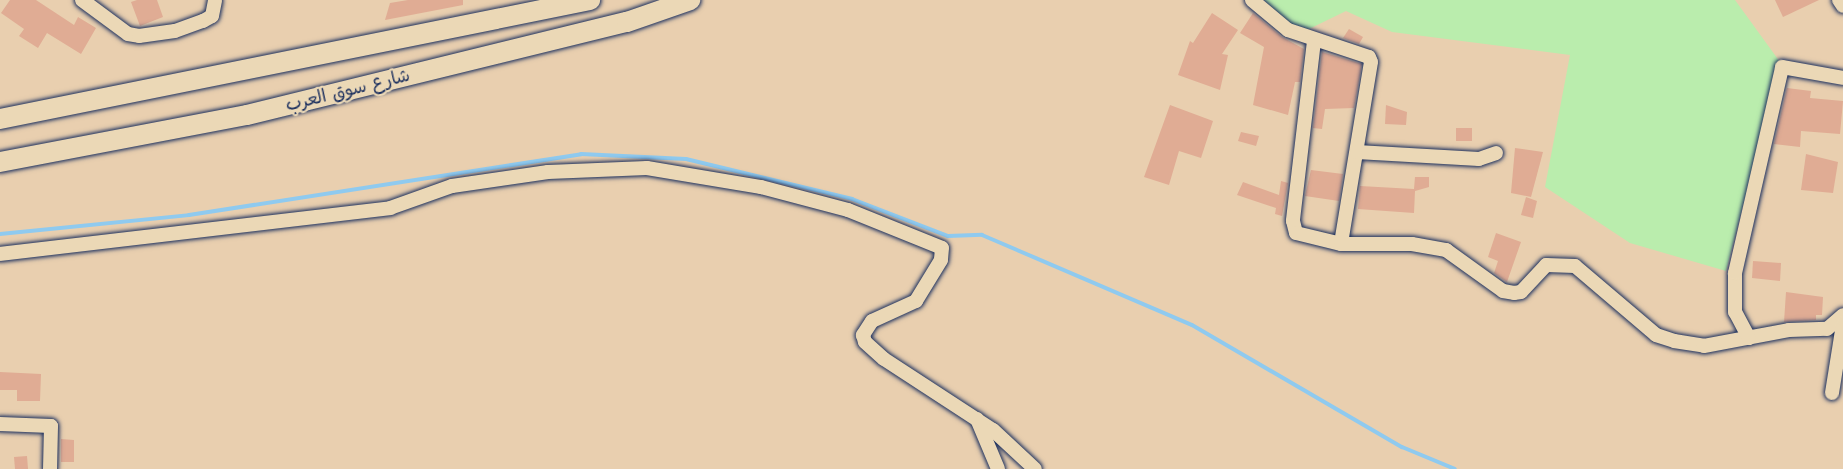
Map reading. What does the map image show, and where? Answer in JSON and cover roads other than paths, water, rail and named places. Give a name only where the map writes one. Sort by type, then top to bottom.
[{"type":"main road","points":[[0,119],[590,0]]},
{"type":"main road","name":"شارع سوق العرب","points":[[0,162],[247,115],[627,22],[690,0]]},
{"type":"street","points":[[82,0],[128,34],[139,36],[176,31],[203,21],[212,16],[215,0]]},
{"type":"street","points":[[1252,0],[1288,30],[1369,57],[1371,62],[1341,244]]},
{"type":"street","points":[[1839,0],[1843,6]]},
{"type":"street","points":[[1314,40],[1293,221],[1296,232],[1341,244],[1412,244],[1446,250],[1503,291],[1514,293],[1521,292],[1546,265],[1559,262],[1575,266],[1656,335],[1704,346],[1827,329],[1843,315]]},
{"type":"street","points":[[1749,338],[1735,312],[1735,273],[1782,67],[1843,78]]},
{"type":"street","points":[[1356,152],[1479,159],[1496,153]]},
{"type":"street","points":[[0,254],[390,208],[452,186],[548,172],[647,168],[688,173],[848,210],[937,243],[943,255],[916,301],[872,321],[863,335],[884,359],[977,419],[1035,469]]},
{"type":"street","points":[[1833,393],[1843,324]]},
{"type":"street","points":[[977,419],[998,469]]},
{"type":"street","points":[[0,424],[51,426],[50,469]]},
{"type":"waterway","points":[[0,234],[189,215],[581,154],[686,159],[852,199],[948,236],[982,235],[1192,325],[1402,447],[1455,469]]}]
